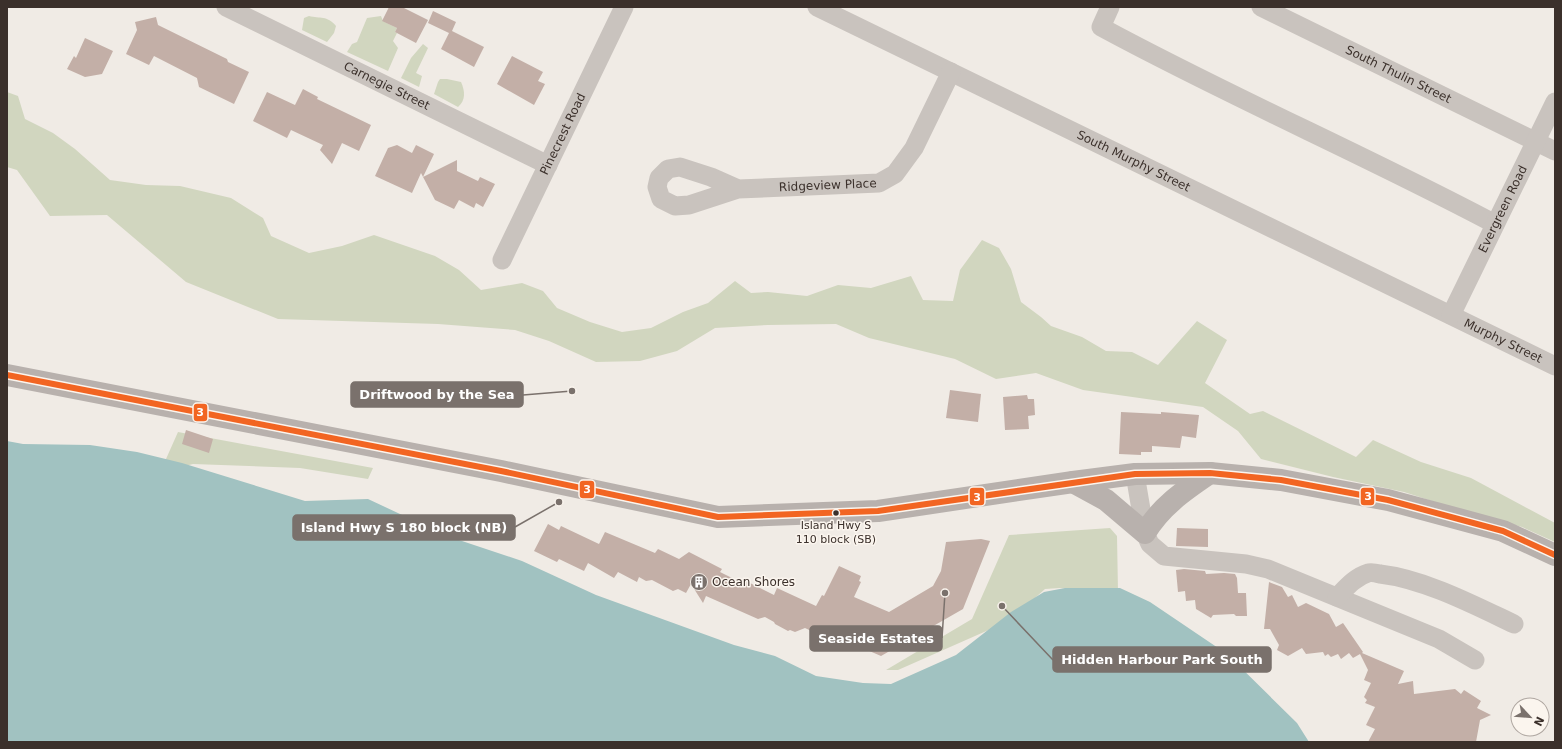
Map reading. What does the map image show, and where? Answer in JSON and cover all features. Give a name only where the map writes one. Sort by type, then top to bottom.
[{"type":"main road","points":[[7,375],[501,471],[718,517],[878,511],[1135,474],[1210,473],[1281,480],[1388,500],[1503,531],[1555,555]]},
{"type":"main road","points":[[1073,482],[1106,500],[1145,533],[1153,520],[1165,507],[1185,490],[1210,473]]},
{"type":"street","name":"Carnegie Street","points":[[226,7],[548,165]]},
{"type":"street","name":"Pinecrest Road","points":[[502,260],[624,7]]},
{"type":"street","name":"South Murphy Street","points":[[817,7],[1451,315]]},
{"type":"street","points":[[1110,7],[1100,27],[1216,87],[1333,142],[1495,224]]},
{"type":"street","name":"South Thulin Street","points":[[1261,7],[1555,150]]},
{"type":"street","name":"Ridgeview Place","points":[[738,189],[879,183],[895,174],[914,148],[951,72]]},
{"type":"street","name":"Evergreen Road","points":[[1451,315],[1555,102]]},
{"type":"street","name":"Murphy Street","points":[[1451,315],[1555,366]]},
{"type":"street","points":[[1135,474],[1145,533],[1150,544],[1164,556],[1246,564],[1261,567],[1439,639],[1475,660]]},
{"type":"street","points":[[1337,597],[1353,581],[1369,572],[1394,576],[1437,590],[1484,609],[1514,624]]},
{"type":"green space","points":[[309,16],[330,20],[336,26],[334,33],[327,42],[302,30],[304,18]]},
{"type":"green space","points":[[381,16],[383,21],[397,28],[395,32],[397,33],[393,41],[398,48],[388,71],[347,52],[352,44],[357,42],[367,18]]},
{"type":"green space","points":[[423,44],[428,48],[416,73],[422,76],[419,87],[401,78],[411,58]]},
{"type":"green space","points":[[440,79],[461,82],[464,98],[458,107],[434,94]]},
{"type":"green space","points":[[7,92],[18,96],[25,119],[53,133],[75,149],[110,180],[146,185],[180,186],[231,198],[263,218],[271,236],[309,253],[342,246],[374,235],[435,256],[459,270],[481,290],[522,283],[543,291],[557,308],[590,322],[622,332],[651,328],[683,312],[708,303],[735,281],[751,293],[768,292],[807,296],[838,285],[871,288],[911,276],[923,300],[953,301],[960,270],[982,240],[999,248],[1011,269],[1021,302],[1051,326],[1082,337],[1106,351],[1132,352],[1158,365],[1197,321],[1227,340],[1205,383],[1250,414],[1263,411],[1356,457],[1373,440],[1421,462],[1471,478],[1555,523],[1555,542],[1522,527],[1463,511],[1404,492],[1333,477],[1261,459],[1238,431],[1203,407],[1083,390],[1036,373],[996,379],[955,359],[869,338],[836,324],[768,325],[715,328],[677,351],[640,361],[596,362],[549,341],[515,330],[438,324],[278,319],[186,282],[107,215],[50,216],[17,170],[7,167]]},
{"type":"green space","points":[[178,432],[373,468],[368,479],[300,468],[193,464],[181,467],[162,468]]},
{"type":"green space","points":[[1110,528],[1117,536],[1118,592],[1060,588],[1045,589],[1009,621],[898,670],[886,670],[972,619],[1009,535]]},
{"type":"water","points":[[7,441],[23,444],[90,445],[137,452],[182,463],[305,501],[368,499],[447,536],[522,561],[596,595],[734,645],[775,656],[816,676],[863,683],[891,684],[956,655],[1011,612],[1044,592],[1065,588],[1120,588],[1150,602],[1227,654],[1297,723],[1309,742],[7,742]]},
{"type":"building","points":[[389,7],[402,7],[428,20],[416,43],[395,32],[397,28],[382,21]]},
{"type":"building","points":[[433,11],[456,22],[452,31],[484,47],[474,67],[441,49],[449,33],[428,23]]},
{"type":"building","points":[[156,17],[158,25],[227,59],[228,62],[249,72],[234,104],[199,87],[197,78],[154,56],[149,65],[126,54],[137,30],[135,22]]},
{"type":"building","points":[[85,38],[113,51],[102,74],[85,77],[67,69],[74,56],[76,58]]},
{"type":"building","points":[[512,56],[543,72],[538,81],[545,84],[534,105],[497,84]]},
{"type":"building","points":[[303,89],[318,97],[317,99],[371,125],[359,151],[342,143],[332,164],[320,150],[323,145],[291,130],[287,138],[253,121],[267,92],[295,105]]},
{"type":"building","points":[[397,145],[412,153],[416,145],[434,154],[423,177],[421,173],[412,193],[375,176],[388,148]]},
{"type":"building","points":[[457,160],[457,171],[478,181],[480,177],[495,184],[483,207],[476,203],[474,208],[459,200],[454,209],[435,200],[423,177]]},
{"type":"building","points":[[950,390],[981,394],[978,422],[946,418]]},
{"type":"building","points":[[1027,395],[1028,399],[1034,399],[1035,415],[1028,416],[1029,429],[1005,430],[1003,397]]},
{"type":"building","points":[[1121,412],[1161,414],[1161,412],[1199,415],[1196,438],[1182,436],[1180,448],[1152,446],[1152,452],[1141,452],[1141,455],[1119,454]]},
{"type":"building","points":[[186,430],[213,439],[209,453],[182,444]]},
{"type":"building","points":[[548,524],[559,530],[561,526],[599,544],[605,532],[655,553],[658,549],[679,559],[689,552],[722,569],[720,572],[742,583],[744,580],[774,595],[777,588],[816,606],[822,595],[824,596],[839,566],[861,576],[859,581],[861,582],[854,597],[889,612],[933,586],[941,571],[946,542],[981,539],[990,541],[963,609],[881,656],[837,637],[836,640],[831,638],[830,640],[805,628],[795,632],[790,630],[788,631],[765,617],[758,619],[706,596],[703,603],[691,584],[686,593],[678,589],[673,591],[652,580],[646,581],[639,577],[637,582],[618,572],[614,578],[588,563],[584,571],[559,559],[557,562],[534,551]]},
{"type":"building","points":[[1177,528],[1208,529],[1208,547],[1176,546]]},
{"type":"building","points":[[1184,569],[1205,571],[1206,574],[1235,574],[1237,578],[1238,593],[1246,593],[1247,616],[1236,616],[1234,614],[1213,615],[1211,618],[1196,609],[1195,600],[1186,601],[1185,591],[1178,592],[1176,570]]},
{"type":"building","points":[[1269,582],[1282,587],[1288,597],[1292,595],[1298,607],[1306,603],[1329,614],[1336,627],[1343,623],[1363,652],[1362,653],[1404,671],[1398,684],[1413,681],[1414,694],[1455,689],[1461,694],[1464,690],[1481,701],[1477,708],[1491,715],[1480,720],[1476,742],[1368,742],[1375,729],[1366,725],[1375,707],[1365,703],[1367,700],[1364,697],[1371,683],[1364,680],[1368,670],[1360,654],[1353,658],[1349,653],[1341,659],[1338,654],[1331,657],[1328,654],[1325,656],[1323,652],[1306,654],[1302,648],[1288,656],[1277,650],[1279,645],[1270,629],[1264,629]]},
{"type":"transit line","name":"3","points":[[7,375],[501,471],[718,517],[878,511],[1135,474],[1210,473],[1281,480],[1388,500],[1503,531],[1555,555]]},
{"type":"place","name":"Driftwood by the Sea","points":[[572,391]]},
{"type":"place","name":"Island Hwy S 180 block (NB)","points":[[559,502]]},
{"type":"place","name":"Island Hwy S 110 block (SB)","points":[[836,513]]},
{"type":"place","name":"Ocean Shores","points":[[699,582]]},
{"type":"place","name":"Seaside Estates","points":[[945,593]]},
{"type":"place","name":"Hidden Harbour Park South","points":[[1002,606]]}]
